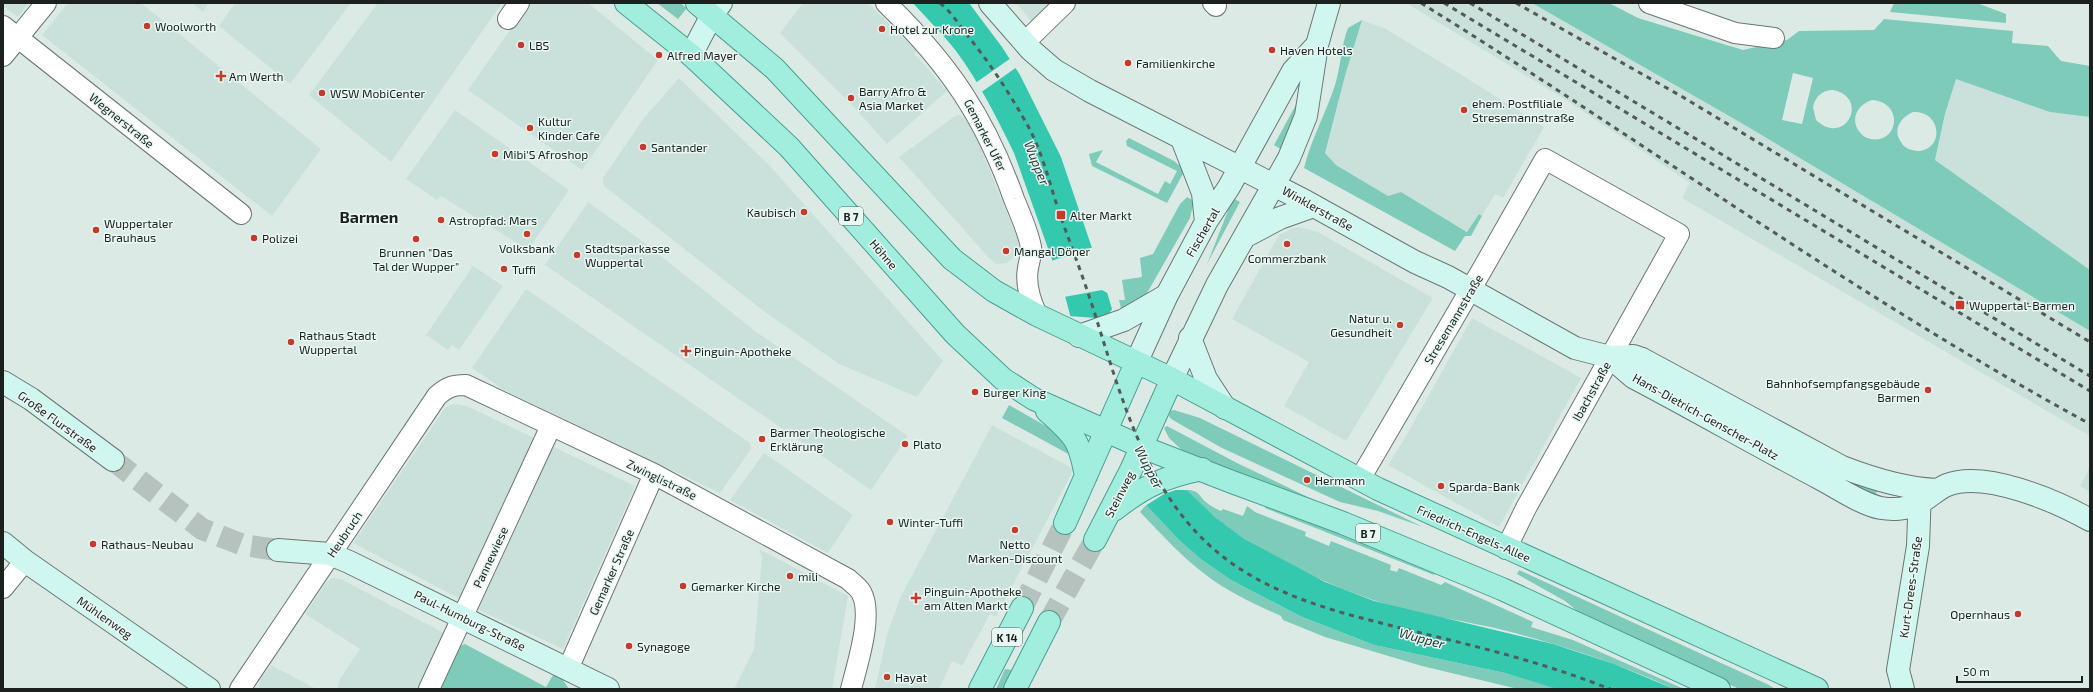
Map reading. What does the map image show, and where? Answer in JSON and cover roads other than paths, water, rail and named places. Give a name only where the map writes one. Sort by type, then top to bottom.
[{"type":"main road","name":"Höhne","points":[[626,3],[691,56],[788,148],[976,356],[1003,379],[1034,399],[1106,432]]},
{"type":"main road","name":"Winklerstraße","points":[[990,3],[1027,46],[1054,70],[1090,91],[1314,206],[1415,262],[1470,289],[1575,348],[1610,357]]},
{"type":"main road","name":"Fischertal","points":[[1142,447],[1190,338],[1217,285],[1289,158],[1306,116],[1317,45],[1330,3]]},
{"type":"main road","points":[[691,56],[710,7],[775,69],[952,259],[994,291],[1037,315],[1136,363]]},
{"type":"main road","name":"Fischertal","points":[[1106,432],[1167,295],[1206,222],[1240,167],[1293,71],[1317,45]]},
{"type":"main road","points":[[1182,139],[1203,193],[1206,222]]},
{"type":"main road","points":[[1245,237],[1280,218],[1314,206]]},
{"type":"main road","points":[[1079,336],[1124,320],[1167,295]]},
{"type":"main road","points":[[1190,338],[1206,379],[1225,408]]},
{"type":"main road","name":"Hans-Dietrich-Genscher-Platz","points":[[1610,357],[1633,376],[1880,508],[1899,509],[1926,494],[1957,482],[1981,480],[2032,495],[2072,510],[2090,520]]},
{"type":"main road","name":"Friedrich-Engels-Allee","points":[[1136,363],[1172,380],[1360,480],[1506,549],[1817,689]]},
{"type":"main road","name":"Große Flurstraße","points":[[3,382],[31,399],[113,460]]},
{"type":"main road","points":[[1034,399],[1072,434],[1081,450],[1086,476]]},
{"type":"main road","points":[[1066,524],[1106,432]]},
{"type":"main road","name":"B 7","points":[[1106,432],[1188,467],[1343,523],[1502,589],[1719,689]]},
{"type":"main road","name":"Steinweg","points":[[1095,540],[1108,515],[1123,496],[1142,447]]},
{"type":"main road","points":[[1123,496],[1188,467]]},
{"type":"main road","name":"Kurt-Drees-Straße","points":[[1896,683],[1926,494]]},
{"type":"main road","name":"Mühlenweg","points":[[3,543],[25,561],[209,689]]},
{"type":"main road","points":[[278,550],[330,554]]},
{"type":"main road","name":"Paul-Humburg-Straße","points":[[330,554],[463,617],[574,677],[608,689]]},
{"type":"main road","name":"K 14","points":[[980,689],[1022,608]]},
{"type":"main road","name":"K 14","points":[[1015,689],[1049,622]]},
{"type":"street","points":[[3,56],[10,31],[46,3]]},
{"type":"street","name":"Gemarker Ufer","points":[[886,3],[917,33],[947,69],[966,96],[991,140],[1000,160],[1031,247],[1031,255],[1027,272],[1028,291],[1037,315]]},
{"type":"street","points":[[1027,46],[1065,3]]},
{"type":"street","points":[[1649,3],[1736,33],[1774,38]]},
{"type":"street","name":"Wegnerstraße","points":[[10,31],[241,214]]},
{"type":"street","name":"Stresemannstraße","points":[[1360,480],[1545,159],[1679,234]]},
{"type":"street","name":"Ibachstraße","points":[[1506,549],[1526,508],[1679,234]]},
{"type":"street","name":"Zwinglistraße","points":[[454,385],[466,385],[654,474],[848,579],[861,592],[865,605],[865,627],[851,689]]},
{"type":"street","name":"Heubruch","points":[[240,689],[437,396],[446,387],[454,385]]},
{"type":"street","name":"Pannewiese","points":[[429,689],[551,426]]},
{"type":"street","name":"Gemarker Straße","points":[[574,677],[654,474]]},
{"type":"street","points":[[3,588],[25,561]]},
{"type":"street","points":[[1775,670],[1792,689]]},
{"type":"water","name":"Wupper","points":[[913,3],[969,3],[1002,47],[1020,75],[1061,157],[1107,292],[1143,415],[1170,467],[1187,490],[1216,518],[1244,539],[1325,582],[1374,601],[1553,644],[1614,664],[1674,689],[1557,689],[1505,673],[1374,645],[1300,616],[1231,580],[1202,560],[1180,541],[1146,505],[1122,464],[1073,326],[1065,296],[1008,140],[987,100],[956,51]]},
{"type":"tunnel","points":[[113,460],[202,529],[243,545],[278,550]]},
{"type":"tunnel","points":[[1022,608],[1065,523]]},
{"type":"tunnel","points":[[1049,622],[1095,540]]},
{"type":"railway","points":[[940,3],[955,18],[992,68],[1028,126],[1042,159],[1131,422],[1161,485],[1180,513],[1203,539],[1230,562],[1252,576],[1299,598],[1349,615],[1519,658],[1565,672],[1610,689]]},
{"type":"railway","points":[[1421,3],[1919,325],[2090,424]]},
{"type":"railway","points":[[1444,3],[2090,391]]},
{"type":"railway","points":[[1470,3],[2090,376]]},
{"type":"railway","points":[[1516,3],[1681,96],[2090,342]]},
{"type":"place","name":"Woolworth","points":[[147,26]]},
{"type":"place","name":"Hotel zur Krone","points":[[882,29]]},
{"type":"place","name":"LBS","points":[[521,45]]},
{"type":"place","name":"Haven Hotels","points":[[1272,50]]},
{"type":"place","name":"Alfred Mayer","points":[[659,55]]},
{"type":"place","name":"Familienkirche","points":[[1128,63]]},
{"type":"place","name":"Am Werth","points":[[221,76]]},
{"type":"place","name":"WSW MobiCenter","points":[[322,93]]},
{"type":"place","name":"Barry Afro & Asia Market","points":[[851,98]]},
{"type":"place","name":"ehem. Postfiliale Stresemannstraße","points":[[1464,110]]},
{"type":"place","name":"Kultur Kinder Cafe","points":[[530,128]]},
{"type":"place","name":"Santander","points":[[643,147]]},
{"type":"place","name":"Mibi'S Afroshop","points":[[495,154]]},
{"type":"place","name":"Kaubisch","points":[[804,212]]},
{"type":"place","name":"Alter Markt","points":[[1061,215]]},
{"type":"place","name":"Astropfad: Mars","points":[[441,220]]},
{"type":"place","name":"Wuppertaler Brauhaus","points":[[96,230]]},
{"type":"place","name":"Volksbank","points":[[527,234]]},
{"type":"place","name":"Polizei","points":[[254,238]]},
{"type":"place","name":"Brunnen \"Das Tal der Wupper\"","points":[[416,239]]},
{"type":"place","name":"Commerzbank","points":[[1287,244]]},
{"type":"place","name":"Mangal Döner","points":[[1006,251]]},
{"type":"place","name":"Stadtsparkasse Wuppertal","points":[[577,255]]},
{"type":"place","name":"Tuffi","points":[[504,269]]},
{"type":"place","name":"Wuppertal-Barmen","points":[[1960,305]]},
{"type":"place","name":"Natur u. Gesundheit","points":[[1400,325]]},
{"type":"place","name":"Rathaus Stadt Wuppertal","points":[[291,342]]},
{"type":"place","name":"Pinguin-Apotheke","points":[[686,351]]},
{"type":"place","name":"Bahnhofsempfangsgebäude Barmen","points":[[1928,390]]},
{"type":"place","name":"Burger King","points":[[975,392]]},
{"type":"place","name":"Barmer Theologische Erklärung","points":[[762,439]]},
{"type":"place","name":"Plato","points":[[905,444]]},
{"type":"place","name":"Hermann","points":[[1307,480]]},
{"type":"place","name":"Sparda-Bank","points":[[1441,486]]},
{"type":"place","name":"Winter-Tuffi","points":[[890,522]]},
{"type":"place","name":"Netto Marken-Discount","points":[[1015,530]]},
{"type":"place","name":"Rathaus-Neubau","points":[[93,544]]},
{"type":"place","name":"mili","points":[[790,576]]},
{"type":"place","name":"Gemarker Kirche","points":[[683,586]]},
{"type":"place","name":"Pinguin-Apotheke am Alten Markt","points":[[916,598]]},
{"type":"place","name":"Opernhaus","points":[[2018,614]]},
{"type":"place","name":"Synagoge","points":[[629,646]]},
{"type":"place","name":"Hayat","points":[[887,677]]},
{"type":"district","name":"Barmen","points":[[369,216]]}]
